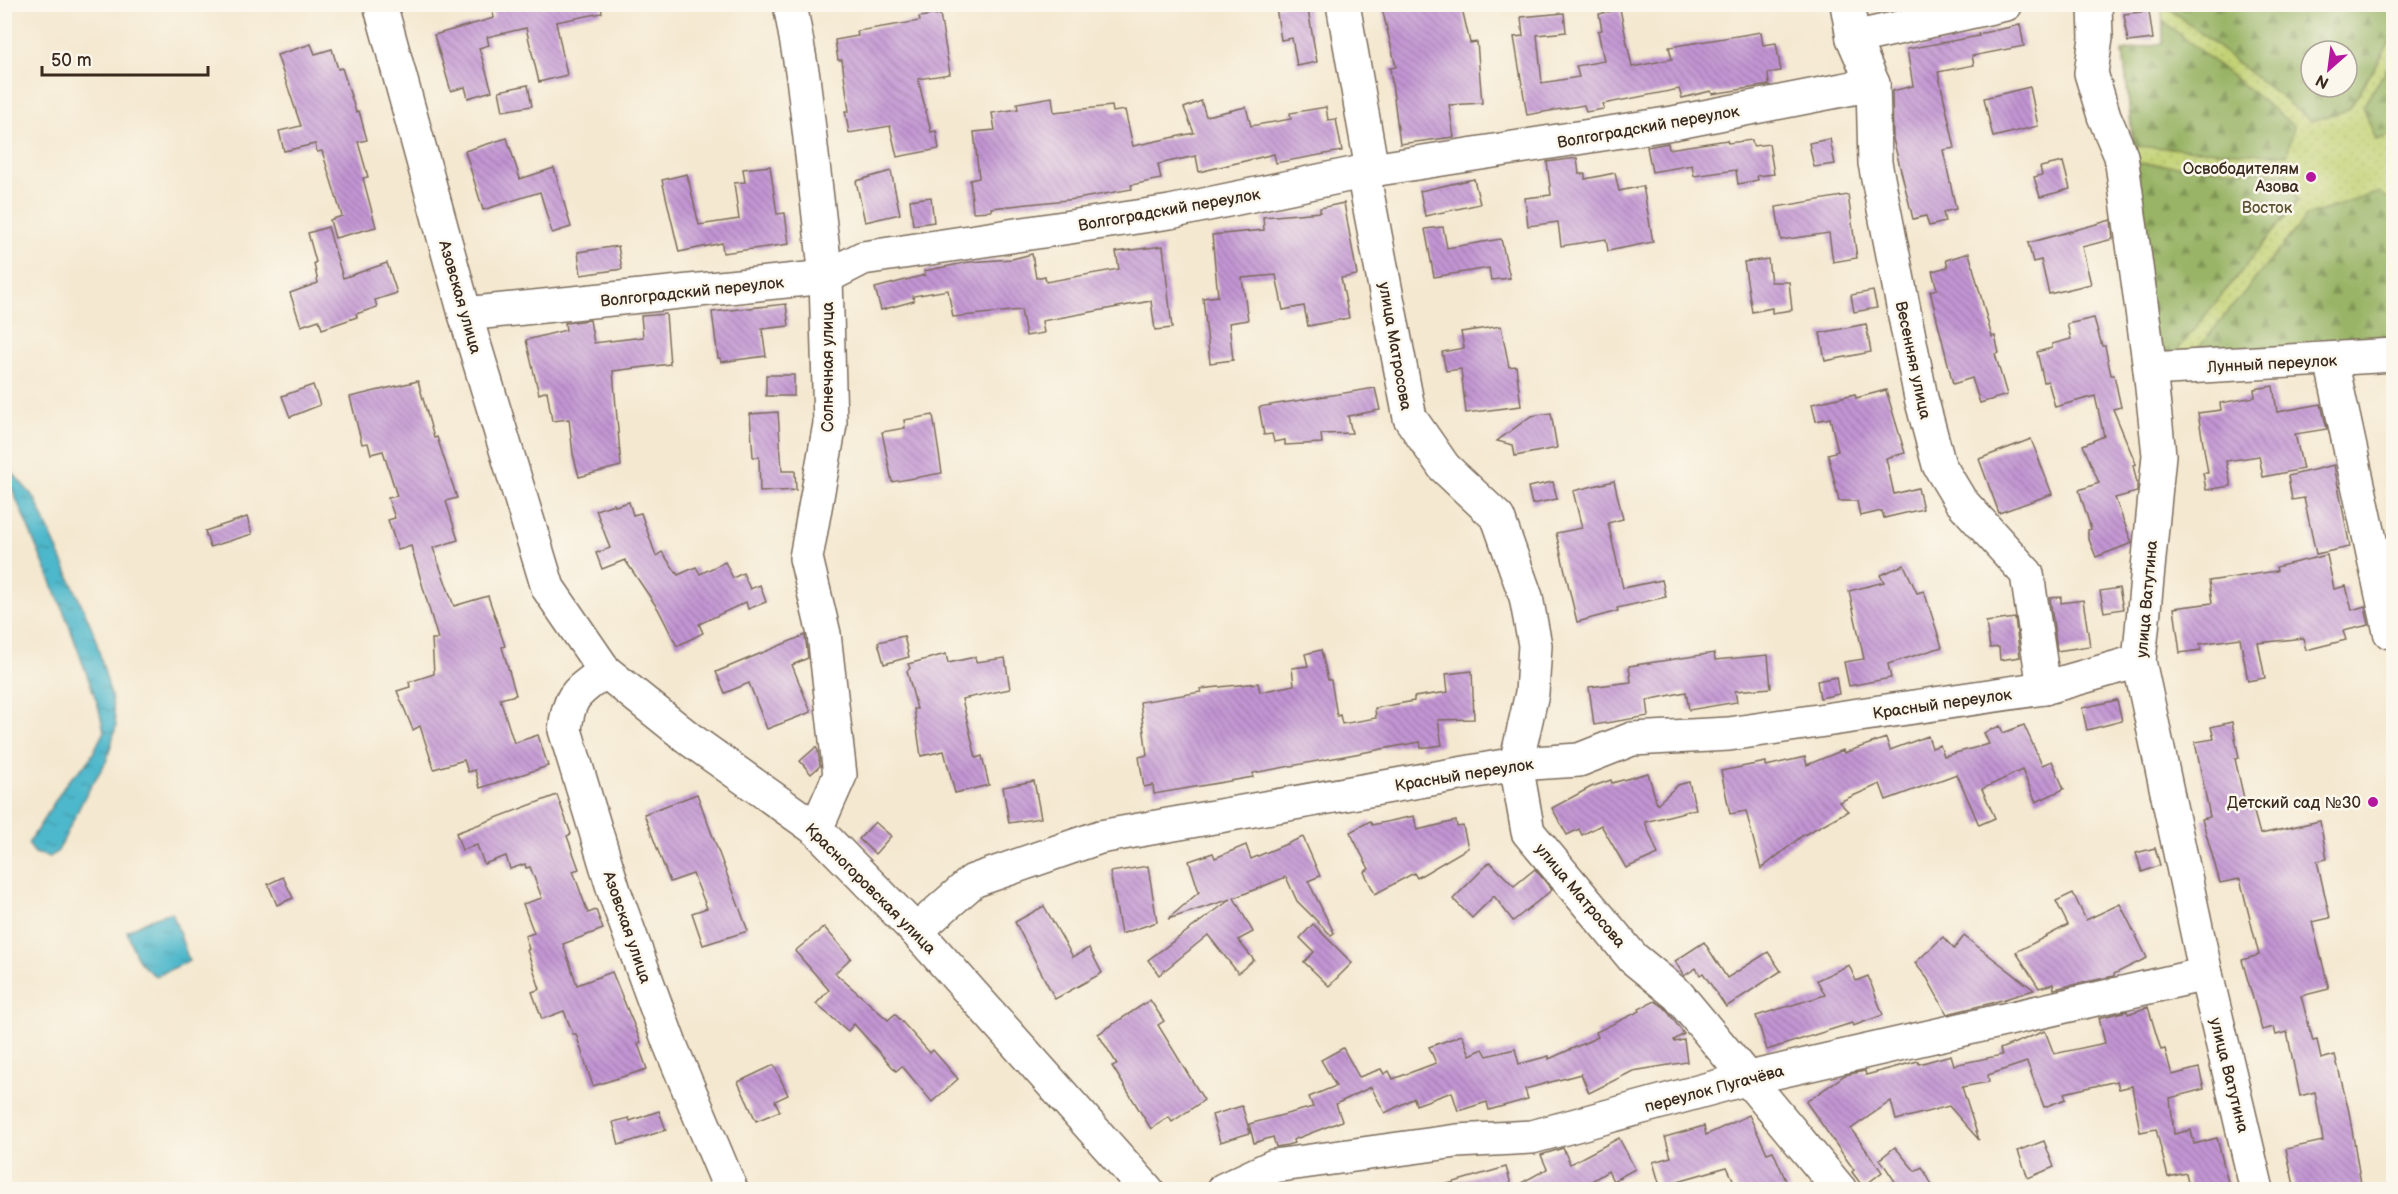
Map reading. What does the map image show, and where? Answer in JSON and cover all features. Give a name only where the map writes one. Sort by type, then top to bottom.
[{"type":"street","name":"Азовская улица","points":[[380,4],[465,314],[548,588]]},
{"type":"street","name":"Солнечная улица","points":[[790,4],[803,77],[826,277],[830,424],[806,558],[824,634],[840,775],[816,829]]},
{"type":"street","name":"улица Матросова","points":[[1343,4],[1368,171],[1410,418],[1444,466],[1498,518],[1526,597],[1535,645],[1532,693],[1516,764],[1528,832],[1633,958],[1678,995],[1840,1190]]},
{"type":"street","name":"Весенняя улица","points":[[1847,4],[1853,38],[1873,84],[1875,163],[1921,398],[1939,465],[1960,500],[2027,574],[2044,688]]},
{"type":"street","points":[[1853,38],[2006,4]]},
{"type":"street","name":"улица Ватутина","points":[[2095,4],[2096,38],[2091,73],[2104,116],[2121,156],[2151,369],[2159,455],[2139,661],[2206,974],[2257,1190]]},
{"type":"street","name":"Волгоградский переулок","points":[[465,314],[826,277],[863,258],[1170,212],[1368,171],[1673,123],[1873,84]]},
{"type":"street","name":"Лунный переулок","points":[[2151,369],[2394,355]]},
{"type":"street","points":[[2331,360],[2391,632]]},
{"type":"street","name":"Красногоровская улица","points":[[548,588],[605,670],[691,740],[816,829],[916,931],[1148,1190]]},
{"type":"street","name":"Красный переулок","points":[[916,931],[973,881],[1100,837],[1516,764],[1579,760],[1632,739],[1730,734],[2044,688],[2139,661]]},
{"type":"street","name":"Азовская улица","points":[[605,670],[573,696],[567,712],[565,730],[618,902],[669,1042],[731,1190]]},
{"type":"street","name":"переулок Пугачёва","points":[[1223,1190],[1274,1166],[1457,1141],[1532,1137],[1749,1078],[2206,974]]},
{"type":"green space","name":"Восток","points":[[2162,5],[2393,5],[2393,341],[2156,360],[2123,51],[2163,43]]},
{"type":"green space","points":[[2165,5],[2393,5],[2393,38],[2359,92],[2359,39],[2299,39],[2299,99],[2355,99],[2348,110],[2311,121]]},
{"type":"green space","points":[[2163,21],[2294,126],[2287,155],[2134,146],[2123,51],[2163,43]]},
{"type":"green space","points":[[2393,59],[2393,135],[2376,140],[2363,106]]},
{"type":"green space","points":[[2135,163],[2287,173],[2298,201],[2170,359],[2156,360]]},
{"type":"green space","points":[[2379,192],[2393,203],[2393,341],[2191,357],[2307,216]]},
{"type":"water","points":[[12,472],[35,499],[94,633],[111,696],[116,726],[107,760],[85,796],[58,851],[50,857],[35,853],[28,844],[67,782],[89,761],[104,731],[98,705],[66,617],[7,477]]},
{"type":"water","points":[[172,912],[189,961],[156,976],[140,962],[127,931],[153,918]]},
{"type":"building","points":[[491,4],[601,4],[602,13],[556,22],[567,75],[539,82],[526,28],[487,37],[489,45],[479,48],[492,91],[468,98],[465,87],[451,91],[434,35],[494,18]]},
{"type":"building","points":[[1288,4],[1307,4],[1317,62],[1297,66],[1292,38],[1281,40],[1276,7]]},
{"type":"building","points":[[1381,4],[1461,4],[1470,43],[1477,42],[1482,103],[1449,105],[1454,137],[1400,144],[1390,68],[1396,67]]},
{"type":"building","points":[[1620,9],[1632,67],[1672,59],[1669,47],[1761,32],[1763,45],[1776,43],[1781,71],[1768,73],[1769,85],[1712,94],[1711,91],[1682,98],[1679,89],[1603,104],[1604,109],[1586,112],[1584,105],[1527,115],[1514,37],[1523,36],[1521,17],[1564,13],[1566,32],[1537,35],[1542,83],[1579,77],[1576,66],[1604,61],[1598,31],[1602,30],[1599,14]]},
{"type":"building","points":[[2149,11],[2153,39],[2128,42],[2124,14]]},
{"type":"building","points":[[940,14],[950,74],[918,79],[931,132],[936,131],[939,149],[897,157],[890,126],[849,133],[845,111],[849,111],[842,60],[838,60],[835,40],[858,36],[857,31],[920,21],[919,17]]},
{"type":"building","points":[[2020,25],[2024,46],[1972,56],[1974,65],[1938,72],[1955,148],[1943,150],[1956,209],[1943,212],[1945,222],[1929,226],[1926,216],[1913,219],[1893,139],[1892,91],[1913,86],[1907,49],[1979,36],[1978,34]]},
{"type":"building","points":[[311,44],[315,54],[332,49],[338,69],[342,68],[356,112],[359,111],[367,140],[358,142],[368,177],[363,178],[376,227],[335,238],[330,220],[342,216],[322,151],[317,152],[315,144],[284,151],[279,131],[301,126],[277,55]]},
{"type":"building","points":[[528,85],[532,106],[503,111],[499,91]]},
{"type":"building","points":[[2030,87],[2038,126],[1993,137],[1984,98]]},
{"type":"building","points":[[1052,97],[1054,112],[1112,106],[1113,112],[1125,110],[1133,146],[1194,133],[1184,108],[1201,101],[1206,116],[1246,107],[1251,126],[1291,119],[1290,113],[1326,107],[1328,120],[1336,119],[1342,151],[1276,163],[1274,154],[1199,172],[1196,156],[1158,164],[1161,179],[1131,185],[1132,189],[1077,199],[973,212],[970,180],[979,178],[974,132],[995,130],[992,113],[1018,109],[1017,103]]},
{"type":"building","points":[[507,138],[520,179],[554,168],[571,227],[552,233],[540,192],[483,210],[465,151]]},
{"type":"building","points":[[1830,139],[1835,164],[1814,167],[1809,143]]},
{"type":"building","points":[[1727,140],[1728,143],[1752,140],[1753,146],[1769,144],[1774,174],[1757,176],[1758,180],[1738,184],[1736,170],[1694,176],[1692,165],[1652,172],[1647,147],[1668,143],[1669,149]]},
{"type":"building","points":[[1577,158],[1579,174],[1585,174],[1585,179],[1615,173],[1619,191],[1643,186],[1653,242],[1608,251],[1606,239],[1561,246],[1558,222],[1528,226],[1525,198],[1551,195],[1547,162]]},
{"type":"building","points":[[2063,162],[2070,189],[2040,197],[2034,177],[2042,175],[2040,167]]},
{"type":"building","points":[[770,166],[777,214],[785,213],[789,244],[723,253],[722,243],[679,252],[662,180],[687,174],[699,225],[739,219],[734,183],[745,182],[743,169]]},
{"type":"building","points":[[891,171],[900,214],[865,222],[856,181]]},
{"type":"building","points":[[1474,179],[1480,204],[1425,216],[1420,191]]},
{"type":"building","points":[[1848,195],[1857,258],[1833,262],[1829,233],[1781,240],[1776,207]]},
{"type":"building","points":[[931,197],[934,222],[913,225],[910,200]]},
{"type":"building","points":[[1344,203],[1357,275],[1341,278],[1349,318],[1308,326],[1304,306],[1283,310],[1276,275],[1242,278],[1248,320],[1229,323],[1233,360],[1210,363],[1203,298],[1218,296],[1212,235],[1264,230],[1263,217],[1320,212],[1320,208]]},
{"type":"building","points":[[2111,220],[2113,239],[2082,247],[2091,284],[2049,294],[2041,260],[2033,262],[2028,243]]},
{"type":"building","points":[[328,227],[343,278],[387,263],[397,293],[375,300],[377,307],[356,314],[357,317],[322,329],[319,320],[301,326],[290,293],[318,283],[314,263],[316,262],[308,233]]},
{"type":"building","points":[[1443,227],[1447,248],[1501,239],[1510,278],[1491,280],[1489,268],[1434,277],[1425,229]]},
{"type":"building","points":[[618,246],[622,269],[581,275],[578,252]]},
{"type":"building","points":[[1163,246],[1172,328],[1155,330],[1151,301],[1042,321],[1044,333],[1026,336],[1021,310],[953,317],[948,290],[913,296],[914,301],[881,310],[875,288],[925,275],[924,271],[969,262],[1012,259],[1032,254],[1036,278],[1045,276],[1046,282],[1119,269],[1116,252]]},
{"type":"building","points":[[1969,253],[1992,337],[1995,336],[1999,353],[1995,354],[2007,395],[1980,403],[1972,378],[1953,384],[1930,291],[1937,289],[1932,271],[1948,267],[1946,260]]},
{"type":"building","points":[[1768,259],[1771,282],[1789,282],[1792,310],[1772,313],[1772,308],[1752,312],[1744,262]]},
{"type":"building","points":[[1873,291],[1877,308],[1854,312],[1851,295]]},
{"type":"building","points":[[786,304],[789,326],[762,329],[766,356],[721,362],[718,358],[712,312]]},
{"type":"building","points":[[666,314],[670,364],[613,371],[621,466],[579,477],[573,454],[569,419],[552,421],[547,391],[539,394],[526,340],[566,330],[565,323],[590,320],[594,343],[643,337],[641,316]]},
{"type":"building","points":[[2094,318],[2102,346],[2105,346],[2111,375],[2114,375],[2121,407],[2113,409],[2136,464],[2133,465],[2137,483],[2137,492],[2115,498],[2132,543],[2096,557],[2088,537],[2088,530],[2091,529],[2079,490],[2099,483],[2083,445],[2104,436],[2095,396],[2055,407],[2048,381],[2044,382],[2037,352],[2052,348],[2052,344],[2071,339],[2067,324]]},
{"type":"building","points":[[1866,324],[1871,352],[1825,361],[1820,333]]},
{"type":"building","points":[[1501,326],[1509,367],[1516,366],[1521,406],[1466,413],[1461,369],[1446,371],[1442,352],[1464,348],[1461,332]]},
{"type":"building","points":[[766,375],[794,375],[794,396],[766,396]]},
{"type":"building","points":[[418,381],[434,438],[437,437],[457,498],[446,501],[458,540],[433,548],[454,606],[488,596],[505,646],[502,647],[516,695],[500,699],[514,743],[538,735],[548,766],[480,788],[475,770],[468,772],[464,760],[434,769],[420,726],[413,730],[397,691],[410,687],[409,682],[434,674],[432,639],[438,639],[411,546],[398,550],[388,520],[395,518],[388,498],[397,496],[383,451],[371,454],[368,443],[362,444],[350,397]]},
{"type":"building","points":[[313,385],[320,405],[290,417],[282,396]]},
{"type":"building","points":[[2273,386],[2277,412],[2321,404],[2327,429],[2295,434],[2303,469],[2263,477],[2259,456],[2226,461],[2231,486],[2206,490],[2203,473],[2208,473],[2198,413],[2221,410],[2220,403],[2255,397],[2254,389]]},
{"type":"building","points":[[1375,388],[1380,410],[1348,416],[1352,433],[1321,434],[1322,443],[1285,445],[1285,440],[1274,442],[1272,434],[1264,435],[1259,407]]},
{"type":"building","points":[[1886,390],[1905,453],[1886,458],[1894,494],[1918,488],[1923,509],[1884,518],[1882,511],[1860,516],[1857,501],[1839,501],[1828,454],[1838,451],[1830,418],[1816,421],[1812,404],[1855,394],[1856,398]]},
{"type":"building","points":[[778,412],[782,471],[795,471],[796,490],[760,492],[759,457],[753,457],[750,414]]},
{"type":"building","points":[[1551,413],[1557,448],[1515,456],[1513,445],[1497,441],[1531,416]]},
{"type":"building","points":[[933,415],[942,473],[892,482],[882,432],[905,428],[904,420]]},
{"type":"building","points":[[2031,439],[2052,494],[1999,513],[1979,459]]},
{"type":"building","points":[[2334,465],[2350,547],[2316,554],[2304,498],[2292,500],[2288,476]]},
{"type":"building","points":[[1614,481],[1623,519],[1608,523],[1623,588],[1662,580],[1666,597],[1617,608],[1618,611],[1577,622],[1556,533],[1582,528],[1573,491]]},
{"type":"building","points":[[1553,482],[1557,499],[1532,504],[1528,487]]},
{"type":"building","points":[[629,502],[633,515],[641,513],[656,556],[662,552],[678,575],[696,567],[700,574],[725,562],[733,578],[743,573],[750,589],[760,585],[766,602],[748,609],[746,602],[699,624],[703,633],[677,646],[658,609],[625,560],[602,569],[596,553],[610,548],[596,510]]},
{"type":"building","points":[[247,517],[252,534],[210,547],[205,531]]},
{"type":"building","points":[[2327,555],[2334,589],[2346,586],[2352,610],[2365,606],[2369,625],[2343,631],[2346,640],[2306,650],[2303,638],[2258,643],[2265,678],[2248,681],[2240,638],[2200,644],[2201,650],[2180,653],[2174,608],[2212,603],[2209,581],[2277,571],[2276,567]]},
{"type":"building","points":[[1904,565],[1917,593],[1924,591],[1942,647],[1888,664],[1891,678],[1849,686],[1844,662],[1864,659],[1849,591],[1884,582],[1880,575]]},
{"type":"building","points":[[2119,588],[2123,609],[2104,612],[2100,591]]},
{"type":"building","points":[[2061,597],[2061,603],[2083,600],[2090,646],[2057,651],[2050,598]]},
{"type":"building","points":[[2015,618],[2020,657],[2000,660],[1999,647],[1990,648],[1986,622]]},
{"type":"building","points":[[805,635],[808,658],[792,665],[811,712],[767,729],[749,683],[725,693],[716,672]]},
{"type":"building","points":[[904,636],[909,657],[884,664],[878,642]]},
{"type":"building","points":[[1321,650],[1328,680],[1331,680],[1337,716],[1340,715],[1342,724],[1376,718],[1375,708],[1414,701],[1414,697],[1448,692],[1446,674],[1472,671],[1474,719],[1438,720],[1442,745],[1421,748],[1420,742],[1253,773],[1253,777],[1154,794],[1153,785],[1144,787],[1139,757],[1147,755],[1140,702],[1201,692],[1200,689],[1258,683],[1260,692],[1294,685],[1292,668],[1308,666],[1305,654]]},
{"type":"building","points":[[1714,653],[1715,660],[1768,655],[1771,688],[1735,691],[1737,702],[1689,710],[1686,692],[1647,700],[1649,716],[1594,725],[1589,687],[1631,682],[1629,666]]},
{"type":"building","points":[[946,654],[948,663],[975,657],[976,662],[1005,658],[1010,689],[962,699],[976,758],[982,756],[989,785],[955,793],[944,751],[921,756],[914,709],[917,709],[907,671],[910,668],[908,664]]},
{"type":"building","points":[[1836,677],[1839,694],[1820,698],[1817,681]]},
{"type":"building","points":[[2117,700],[2122,721],[2087,730],[2082,708]]},
{"type":"building","points":[[2232,722],[2239,758],[2235,759],[2246,807],[2252,805],[2260,834],[2320,821],[2327,859],[2317,861],[2330,918],[2312,922],[2329,989],[2301,996],[2313,1041],[2317,1040],[2321,1059],[2335,1055],[2349,1112],[2362,1190],[2295,1190],[2286,1149],[2323,1141],[2315,1092],[2300,1096],[2287,1032],[2276,1035],[2274,1027],[2262,1030],[2242,960],[2259,955],[2240,879],[2220,883],[2202,819],[2210,817],[2195,742],[2214,739],[2211,727]]},
{"type":"building","points":[[2024,725],[2042,765],[2052,761],[2064,789],[2036,802],[2022,770],[1982,789],[1995,818],[1979,825],[1957,774],[1886,800],[1880,784],[1839,802],[1848,811],[1802,836],[1761,869],[1746,811],[1730,814],[1721,771],[1766,762],[1766,766],[1805,757],[1807,765],[1843,750],[1844,753],[1886,738],[1890,750],[1928,736],[1932,748],[1940,745],[1944,756],[1989,744],[1984,733],[2000,726],[2003,733]]},
{"type":"building","points":[[816,747],[820,766],[811,774],[800,761]]},
{"type":"building","points":[[1648,773],[1657,804],[1678,785],[1689,782],[1696,809],[1645,822],[1658,854],[1626,868],[1601,825],[1582,835],[1579,829],[1567,835],[1552,808],[1591,787],[1611,780],[1612,783]]},
{"type":"building","points":[[1034,781],[1041,818],[1009,823],[1003,787]]},
{"type":"building","points":[[697,794],[748,931],[703,945],[692,913],[707,908],[693,874],[670,882],[644,814]]},
{"type":"building","points":[[557,795],[571,834],[567,836],[579,869],[573,871],[588,913],[596,910],[603,929],[563,944],[577,985],[612,972],[641,1042],[638,1044],[647,1069],[593,1086],[576,1034],[573,1034],[564,1011],[542,1019],[532,992],[540,989],[527,950],[529,949],[525,936],[534,933],[523,904],[542,898],[530,867],[526,868],[525,864],[510,869],[506,856],[484,864],[477,845],[462,850],[456,833]]},
{"type":"building","points":[[1414,816],[1417,830],[1456,821],[1457,827],[1463,826],[1468,848],[1417,878],[1414,873],[1375,894],[1364,872],[1369,869],[1350,832],[1370,821],[1372,825]]},
{"type":"building","points":[[875,822],[891,836],[875,854],[859,839]]},
{"type":"building","points":[[1303,837],[1320,876],[1308,881],[1334,933],[1331,935],[1297,901],[1286,877],[1234,898],[1253,932],[1238,940],[1254,960],[1238,973],[1208,935],[1159,975],[1148,960],[1231,899],[1168,919],[1199,892],[1189,861],[1213,853],[1215,858],[1246,845],[1251,859]]},
{"type":"building","points":[[2155,848],[2160,865],[2142,872],[2136,853]]},
{"type":"building","points":[[1490,862],[1514,886],[1535,869],[1552,890],[1513,921],[1494,896],[1472,918],[1453,899]]},
{"type":"building","points":[[1148,866],[1157,922],[1121,934],[1110,872]]},
{"type":"building","points":[[283,877],[293,898],[277,905],[268,884]]},
{"type":"building","points":[[2073,893],[2086,920],[2120,904],[2147,958],[2114,976],[2054,989],[2053,984],[2039,988],[2016,952],[2068,925],[2056,901]]},
{"type":"building","points":[[1044,906],[1073,957],[1089,948],[1102,973],[1055,999],[1015,922]]},
{"type":"building","points":[[1313,924],[1352,963],[1329,986],[1304,962],[1314,952],[1300,938]]},
{"type":"building","points":[[824,927],[851,958],[835,973],[888,1020],[895,1014],[930,1053],[933,1050],[958,1079],[932,1102],[902,1066],[896,1071],[854,1024],[848,1031],[816,1004],[829,990],[795,951]]},
{"type":"building","points":[[1964,936],[2034,990],[1947,1014],[1927,978],[1915,963],[1943,937],[1954,949]]},
{"type":"building","points":[[1704,942],[1727,978],[1768,952],[1781,971],[1726,1007],[1703,973],[1700,975],[1696,968],[1684,976],[1675,961]]},
{"type":"building","points":[[1849,965],[1856,981],[1868,976],[1883,1015],[1853,1026],[1852,1023],[1767,1050],[1756,1016],[1825,995],[1817,980]]},
{"type":"building","points":[[1150,1000],[1164,1021],[1158,1025],[1204,1100],[1172,1122],[1169,1117],[1151,1129],[1112,1066],[1117,1064],[1098,1034]]},
{"type":"building","points":[[1655,1001],[1665,1008],[1684,1034],[1674,1040],[1675,1042],[1684,1040],[1687,1062],[1633,1071],[1589,1093],[1581,1074],[1525,1089],[1528,1099],[1489,1110],[1487,1102],[1458,1111],[1452,1092],[1416,1105],[1414,1098],[1385,1113],[1371,1087],[1336,1104],[1342,1121],[1293,1140],[1294,1143],[1287,1145],[1276,1147],[1273,1137],[1254,1143],[1249,1124],[1313,1107],[1309,1097],[1336,1086],[1321,1060],[1343,1048],[1359,1077],[1381,1069],[1384,1074],[1389,1071],[1393,1079],[1436,1063],[1429,1047],[1462,1035],[1470,1055],[1483,1049],[1487,1056],[1515,1049],[1519,1064],[1549,1056],[1549,1059],[1598,1037],[1596,1032],[1640,1011],[1639,1009]]},
{"type":"building","points":[[2148,1007],[2161,1050],[2165,1049],[2172,1075],[2199,1068],[2204,1089],[2170,1098],[2174,1134],[2191,1130],[2194,1144],[2217,1138],[2230,1190],[2190,1190],[2186,1173],[2168,1177],[2156,1129],[2140,1132],[2132,1086],[2119,1089],[2117,1081],[2064,1093],[2066,1099],[2044,1107],[2027,1062],[1988,1075],[1989,1082],[1962,1087],[1979,1140],[1949,1106],[1896,1120],[1891,1101],[1851,1129],[1882,1172],[1863,1187],[1852,1172],[1854,1170],[1806,1102],[1845,1075],[1865,1071],[1866,1075],[1951,1055],[1954,1065],[2002,1055],[2000,1049],[2045,1031],[2054,1054],[2105,1043],[2099,1018],[2127,1011],[2128,1014]]},
{"type":"building","points":[[774,1065],[788,1095],[775,1101],[780,1111],[756,1121],[738,1082]]},
{"type":"building","points":[[1242,1106],[1250,1133],[1220,1142],[1212,1115]]},
{"type":"building","points":[[659,1111],[666,1130],[619,1145],[613,1122],[629,1118],[630,1121]]},
{"type":"building","points":[[1749,1115],[1767,1153],[1773,1151],[1790,1190],[1738,1190],[1727,1167],[1660,1186],[1653,1162],[1671,1157],[1665,1137],[1704,1126],[1706,1135]]},
{"type":"building","points":[[1619,1138],[1635,1169],[1613,1181],[1608,1171],[1577,1190],[1445,1190],[1444,1185],[1506,1167],[1512,1188],[1547,1169],[1541,1155],[1563,1148],[1570,1164]]},
{"type":"building","points":[[2044,1141],[2054,1167],[2028,1178],[2018,1151]]},
{"type":"building","points":[[1895,1147],[1915,1171],[1922,1167],[1935,1190],[1885,1190],[1896,1183],[1880,1159]]},
{"type":"place","name":"Освободителям Азова","points":[[2311,177]]},
{"type":"place","name":"Детский сад №30","points":[[2373,802]]}]
